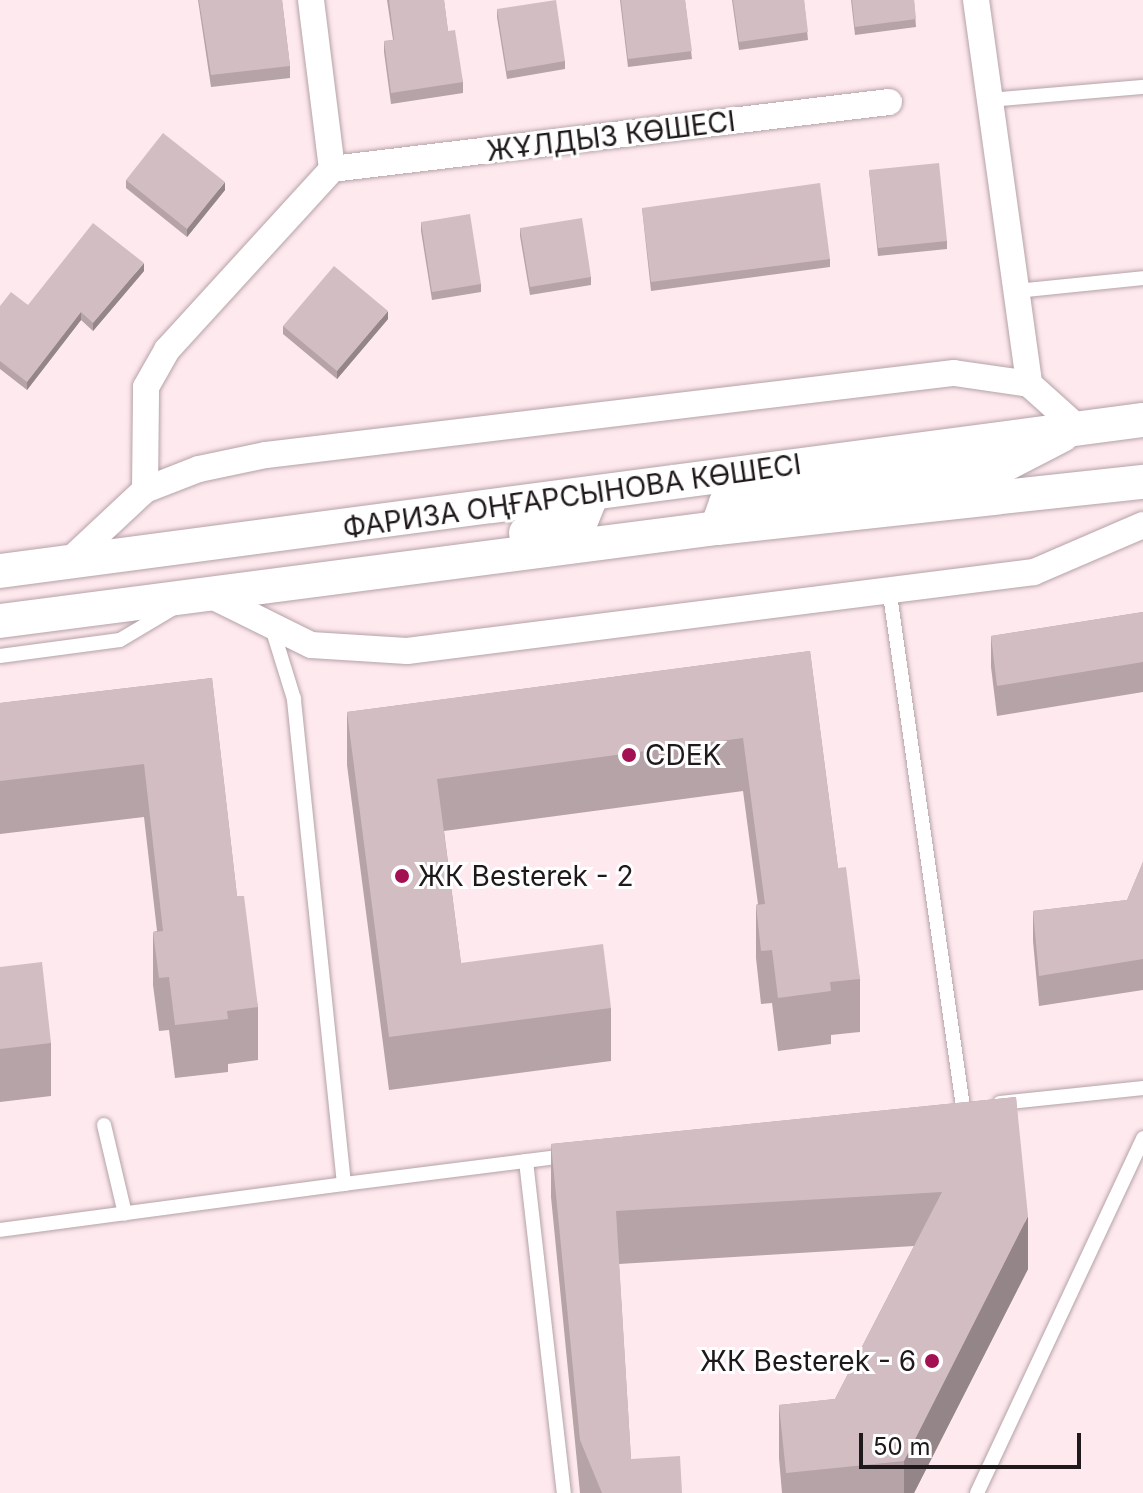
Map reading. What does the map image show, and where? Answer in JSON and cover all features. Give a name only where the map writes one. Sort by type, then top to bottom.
[{"type":"street","points":[[145,490],[146,387],[167,350],[332,169],[311,0]]},
{"type":"street","points":[[976,0],[1029,384]]},
{"type":"street","name":"ЖҰЛДЫЗ КӨШЕСІ","points":[[332,169],[889,102]]},
{"type":"street","points":[[69,561],[145,490],[199,469],[266,455],[954,373],[1029,384],[1087,426],[1000,467],[796,490],[726,503],[717,528]]},
{"type":"street","name":"ФАРИЗА ОҢҒАРСЫНОВА КӨШЕСІ","points":[[0,571],[1087,426],[1137,413]]},
{"type":"street","name":"ФАРИЗА ОҢҒАРСЫНОВА КӨШЕСІ","points":[[0,621],[717,528],[1143,482]]},
{"type":"street","points":[[201,596],[303,561],[570,526],[588,513],[592,494]]},
{"type":"street","points":[[201,596],[311,645],[407,651],[1034,572],[1143,525]]},
{"type":"lane","points":[[990,100],[1143,87]]},
{"type":"lane","points":[[1016,291],[1143,278]]},
{"type":"lane","points":[[889,588],[963,1107]]},
{"type":"lane","points":[[0,656],[120,640],[201,596]]},
{"type":"lane","points":[[272,628],[294,699],[344,1184]]},
{"type":"lane","points":[[947,1109],[1143,1088]]},
{"type":"lane","points":[[104,1125],[125,1214]]},
{"type":"lane","points":[[977,1493],[1143,1138]]},
{"type":"lane","points":[[0,1230],[588,1154]]},
{"type":"lane","points":[[526,1161],[564,1493]]},
{"type":"building","points":[[199,0],[282,0],[290,66],[211,75]]},
{"type":"building","points":[[389,0],[444,0],[448,31],[455,30],[463,82],[391,93],[384,41],[394,40]]},
{"type":"building","points":[[556,0],[565,61],[507,71],[497,9]]},
{"type":"building","points":[[621,0],[685,0],[692,51],[628,59]]},
{"type":"building","points":[[733,0],[804,0],[808,32],[739,42]]},
{"type":"building","points":[[852,0],[914,0],[916,19],[855,27]]},
{"type":"building","points":[[163,133],[225,182],[187,229],[126,180]]},
{"type":"building","points":[[939,163],[947,241],[878,248],[869,170]]},
{"type":"building","points":[[820,183],[830,259],[651,282],[642,208]]},
{"type":"building","points":[[470,214],[481,284],[432,292],[421,222]]},
{"type":"building","points":[[582,218],[591,277],[530,287],[520,228]]},
{"type":"building","points":[[93,223],[144,263],[93,323],[81,312],[27,382],[0,361],[0,306],[11,292],[28,305]]},
{"type":"building","points":[[334,266],[388,311],[337,371],[283,326]]},
{"type":"building","points":[[1143,612],[1143,662],[997,686],[991,636]]},
{"type":"building","points":[[810,651],[838,868],[846,867],[860,979],[830,982],[831,991],[778,998],[772,950],[761,951],[756,905],[765,904],[743,738],[437,779],[461,963],[603,944],[611,1008],[389,1037],[347,712]]},
{"type":"building","points":[[212,678],[237,896],[244,896],[258,1007],[227,1011],[228,1019],[175,1025],[169,977],[159,978],[153,932],[163,931],[144,764],[0,781],[0,703]]},
{"type":"building","points":[[1143,862],[1143,959],[1039,976],[1033,911],[1127,900]]},
{"type":"building","points":[[42,962],[51,1043],[0,1049],[0,967]]},
{"type":"building","points":[[1016,1097],[1028,1216],[904,1461],[786,1473],[779,1405],[835,1399],[942,1192],[616,1211],[631,1459],[680,1456],[682,1493],[602,1493],[580,1440],[551,1144]]},
{"type":"place","name":"CDEK","points":[[629,755]]},
{"type":"place","name":"ЖК Besterek - 2","points":[[402,876]]},
{"type":"place","name":"ЖК Besterek - 6","points":[[932,1361]]}]
